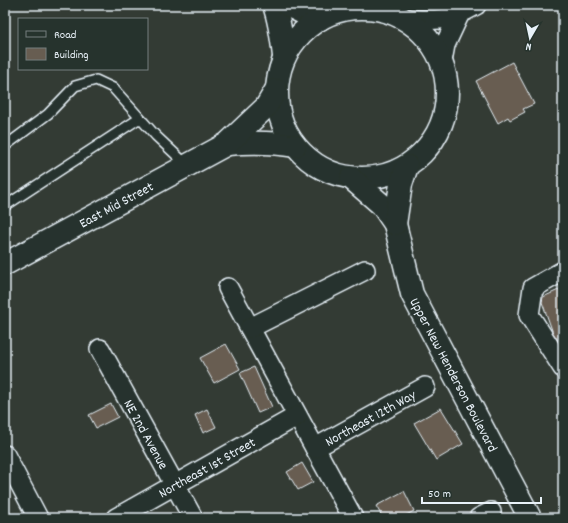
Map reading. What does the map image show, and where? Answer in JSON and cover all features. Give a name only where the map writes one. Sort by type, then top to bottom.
[{"type":"street","points":[[274,5],[282,35],[284,56]]},
{"type":"street","points":[[287,5],[307,15],[320,19]]},
{"type":"street","points":[[405,19],[442,20],[459,15],[476,5]]},
{"type":"street","points":[[361,8],[384,10],[405,19],[420,30],[429,40],[442,61],[448,84],[447,108],[439,131],[426,151],[407,166],[390,174],[371,178],[351,178],[330,172],[311,162],[295,146],[284,129],[278,110],[276,90],[278,72],[284,56],[298,36],[320,19],[338,11],[361,8]]},
{"type":"street","points":[[442,61],[445,45],[459,15]]},
{"type":"street","name":"East Mid Street","points":[[5,264],[227,144],[266,108],[276,90]]},
{"type":"street","name":"East Mid Street","points":[[227,144],[255,142],[295,146]]},
{"type":"street","name":"Upper New Henderson Boulevard","points":[[395,224],[401,184],[407,166]]},
{"type":"street","name":"Upper New Henderson Boulevard","points":[[351,178],[366,189],[382,205],[395,224],[412,294],[530,518]]},
{"type":"street","points":[[250,328],[365,270]]},
{"type":"street","points":[[563,271],[532,288],[529,315],[563,368]]},
{"type":"street","points":[[228,288],[354,518]]},
{"type":"street","name":"NE 2nd Avenue","points":[[100,349],[193,518]]},
{"type":"street","name":"Northeast 12th Way","points":[[315,448],[425,387]]},
{"type":"street","name":"Northeast 1st Street","points":[[116,518],[297,416]]},
{"type":"street","points":[[5,454],[38,518]]},
{"type":"lane","points":[[5,146],[48,114],[75,86],[96,80],[113,88],[140,118],[187,165]]},
{"type":"lane","points":[[5,206],[140,118]]},
{"type":"building","points":[[512,62],[534,104],[523,109],[525,112],[510,120],[508,117],[498,123],[476,81]]},
{"type":"building","points":[[563,288],[563,348],[553,333],[542,302],[543,297]]},
{"type":"building","points":[[226,344],[240,369],[214,383],[200,358]]},
{"type":"building","points":[[254,367],[272,407],[258,413],[240,373]]},
{"type":"building","points":[[111,404],[118,417],[96,428],[89,415]]},
{"type":"building","points":[[441,408],[463,444],[436,460],[414,423]]},
{"type":"building","points":[[207,409],[216,427],[203,433],[195,415]]},
{"type":"building","points":[[302,463],[313,482],[298,490],[287,472]]},
{"type":"building","points":[[404,491],[414,511],[401,518],[383,518],[376,506]]}]
